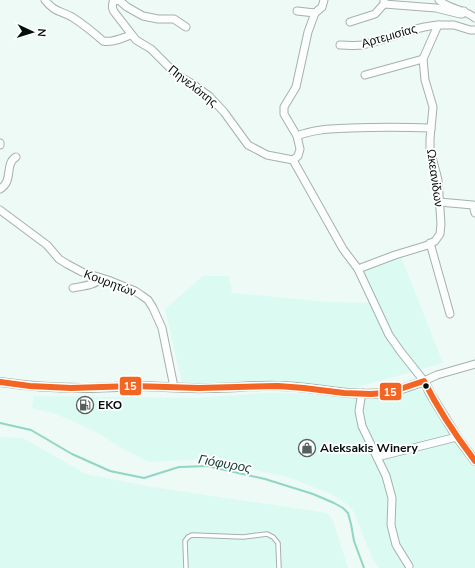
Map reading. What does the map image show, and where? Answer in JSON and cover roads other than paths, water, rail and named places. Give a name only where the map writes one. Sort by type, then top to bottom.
[{"type":"street","points":[[45,0],[51,7],[81,23],[103,41],[112,41],[131,35]]},
{"type":"street","name":"Πηνελόπης","points":[[186,27],[174,19],[158,19],[143,16],[127,7],[120,1],[116,0],[113,2],[112,8],[131,35],[155,53],[176,74],[195,85],[209,96],[224,112],[248,145],[267,155],[293,160]]},
{"type":"street","points":[[324,0],[322,7],[315,13],[308,32],[296,87],[284,107],[284,114],[297,136],[300,149],[298,156],[293,160],[343,249],[358,269],[389,335],[424,381],[457,437],[475,461]]},
{"type":"street","points":[[438,0],[442,3],[469,13],[475,18]]},
{"type":"street","points":[[350,22],[375,14],[384,2],[436,8],[460,14],[464,11]]},
{"type":"street","points":[[297,11],[315,13]]},
{"type":"street","points":[[438,25],[454,25],[475,30]]},
{"type":"street","name":"Αρτεμισίας","points":[[340,45],[360,45],[418,28],[438,25]]},
{"type":"street","name":"Ωκεανίδων","points":[[430,244],[435,241],[440,234],[441,224],[436,172],[430,150],[433,106],[425,80],[424,59],[438,25]]},
{"type":"street","points":[[365,75],[424,59]]},
{"type":"street","points":[[297,136],[308,132],[381,126],[431,128]]},
{"type":"street","points":[[0,189],[7,182],[12,159],[16,157]]},
{"type":"street","points":[[439,202],[474,205],[475,214]]},
{"type":"street","name":"Κουρητών","points":[[0,210],[47,246],[64,262],[82,272],[142,295],[152,306],[162,328],[174,387]]},
{"type":"street","points":[[358,269],[388,257],[430,244],[450,314]]},
{"type":"street","points":[[73,288],[93,284],[98,282],[100,278]]},
{"type":"street","points":[[0,382],[22,385],[80,388],[134,386],[209,388],[240,386],[297,386],[363,393],[384,393],[475,364]]},
{"type":"street","points":[[363,393],[359,411],[362,426],[386,476],[392,498],[391,525],[396,545],[409,566]]},
{"type":"street","points":[[377,457],[457,437]]},
{"type":"lane","points":[[186,568],[185,542],[188,537],[192,535],[244,537],[267,534],[273,537],[278,543],[279,568]]},
{"type":"waterway","name":"Γιόφυρος","points":[[0,423],[31,430],[72,454],[110,471],[144,478],[179,467],[207,466],[265,479],[313,494],[334,503],[348,513],[354,541],[364,568]]},
{"type":"place","name":"EKO","points":[[85,405]]},
{"type":"place","name":"Aleksakis Winery","points":[[307,448]]}]
